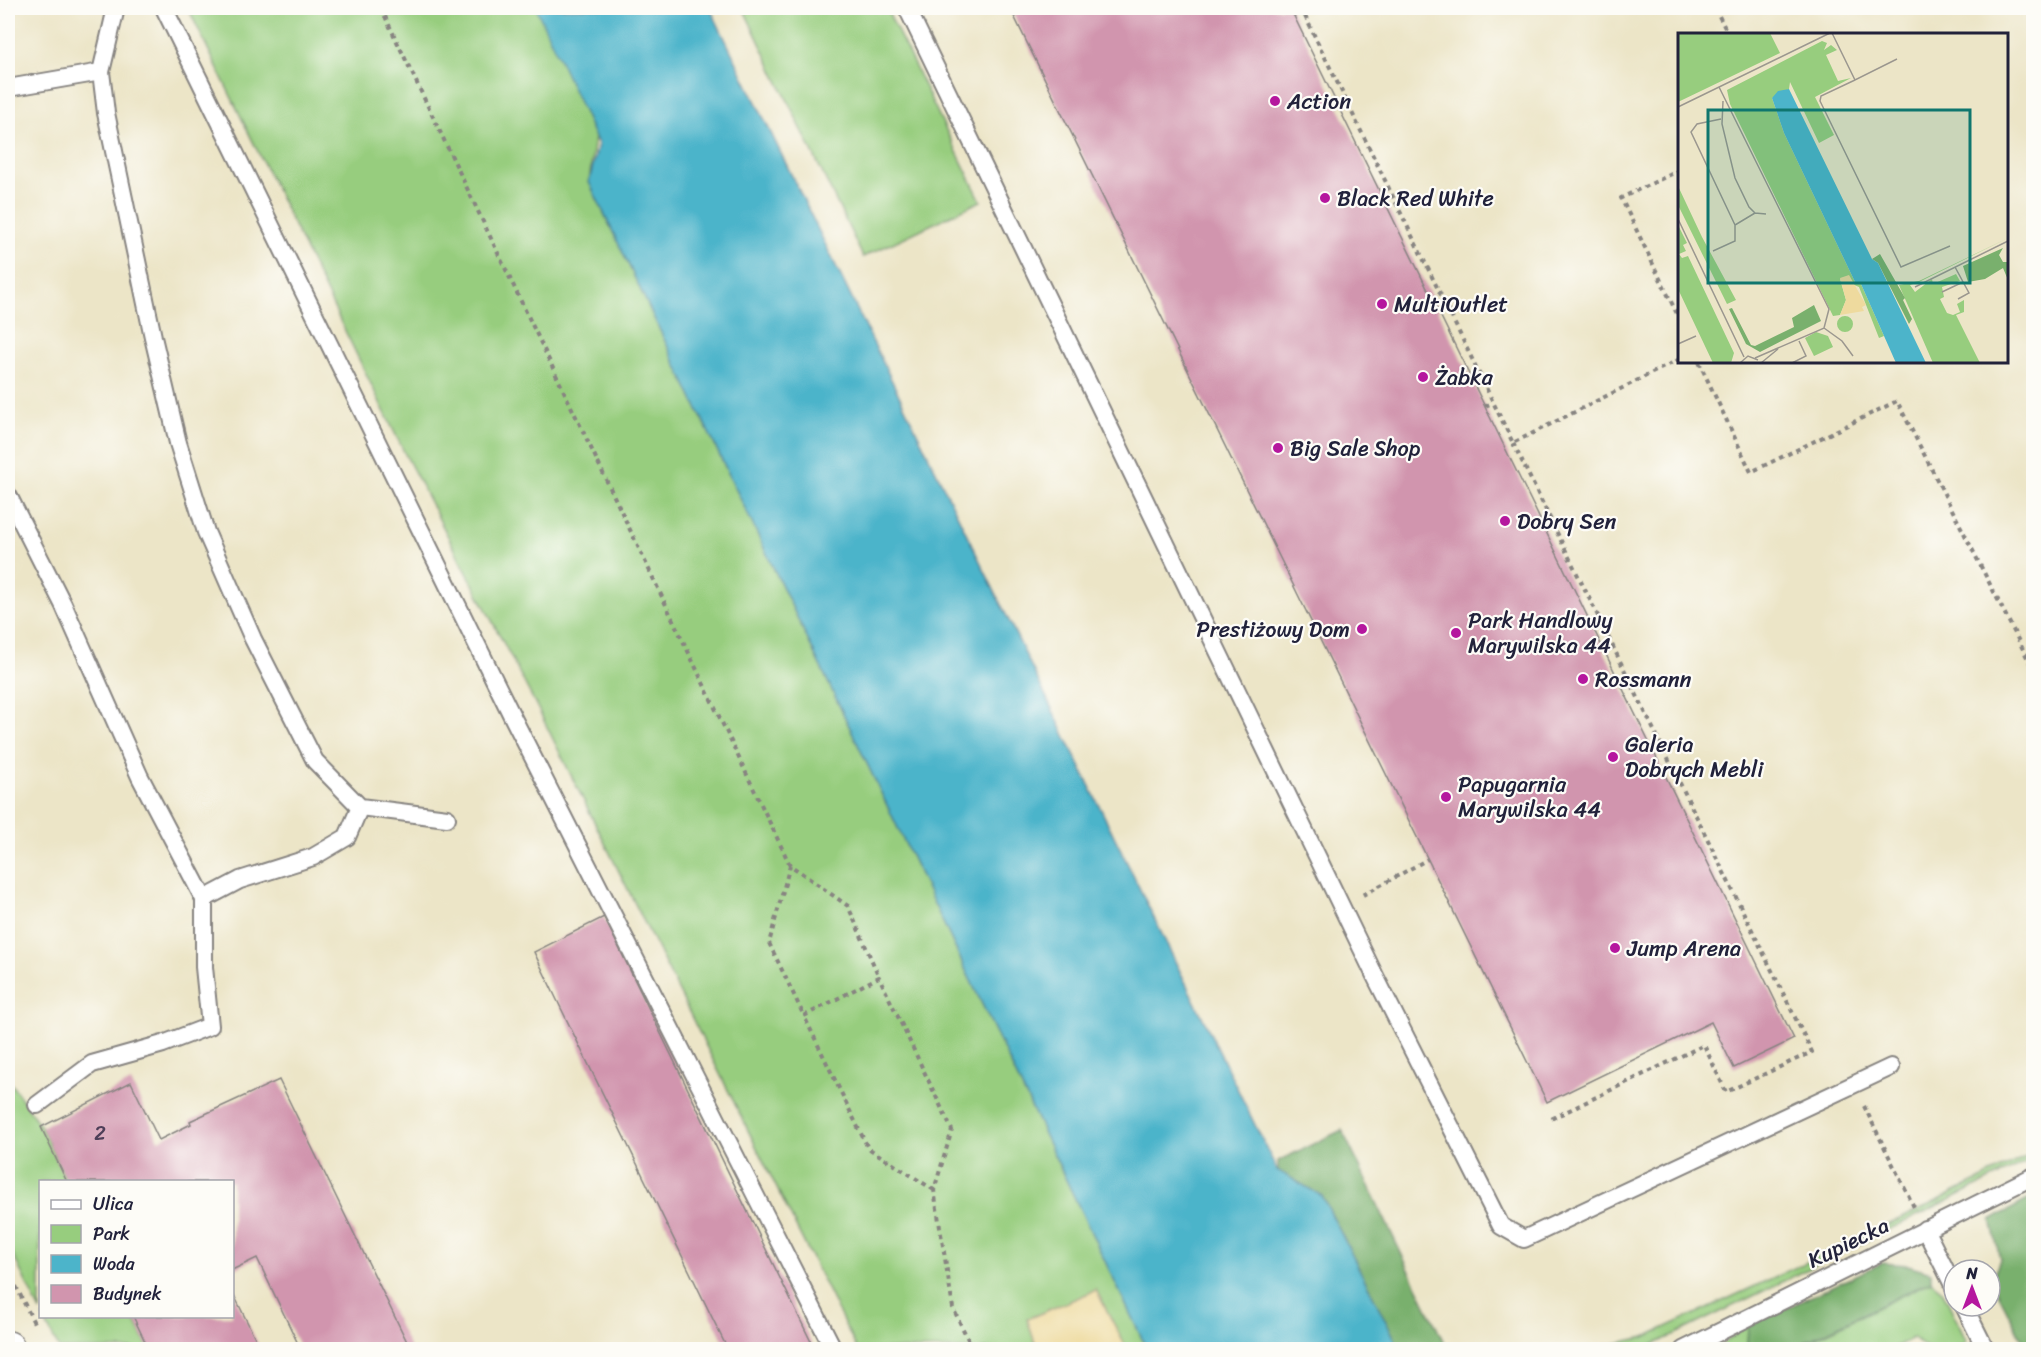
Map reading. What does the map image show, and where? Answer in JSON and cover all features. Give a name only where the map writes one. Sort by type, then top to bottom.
[{"type":"lane","points":[[116,8],[101,72],[106,113],[153,337],[178,443],[206,532],[253,639],[315,761],[360,807],[447,818]]},
{"type":"lane","points":[[164,8],[514,720],[834,1350]]},
{"type":"lane","points":[[907,8],[1342,907],[1501,1226],[1524,1239],[1891,1067]]},
{"type":"lane","points":[[8,87],[101,72]]},
{"type":"lane","points":[[8,495],[63,604],[140,777],[204,899],[204,967],[210,1026],[163,1044],[92,1064],[37,1104]]},
{"type":"lane","points":[[204,899],[240,879],[313,856],[338,842],[346,837],[360,807]]},
{"type":"lane","name":"Kupiecka","points":[[1683,1350],[2034,1176]]},
{"type":"lane","points":[[1925,1229],[1942,1263]]},
{"type":"lane","points":[[1970,1318],[1986,1349]]},
{"type":"path","points":[[381,8],[790,865],[848,906],[952,1130],[934,1190],[953,1308],[973,1350]]},
{"type":"path","points":[[1301,8],[1812,1052],[1726,1092],[1704,1045],[1551,1119]]},
{"type":"path","points":[[1715,8],[1728,33]]},
{"type":"path","points":[[1678,171],[1621,198],[1678,316]]},
{"type":"path","points":[[1513,443],[1678,360]]},
{"type":"path","points":[[1699,363],[1750,472],[1897,401],[2034,671]]},
{"type":"path","points":[[1485,406],[1493,403]]},
{"type":"path","points":[[1342,907],[1428,860]]},
{"type":"path","points":[[790,865],[769,943],[868,1148],[934,1190]]},
{"type":"path","points":[[804,1016],[879,976]]},
{"type":"path","points":[[1853,1085],[1925,1229]]},
{"type":"path","points":[[8,1270],[37,1330]]},
{"type":"green space","points":[[188,8],[537,8],[595,137],[589,182],[1147,1349],[1127,1349],[1096,1291],[1028,1319],[1037,1349],[857,1349],[537,707],[405,454]]},
{"type":"green space","points":[[743,8],[886,8],[981,201],[863,257]]},
{"type":"green space","points":[[8,1079],[41,1127],[67,1180],[39,1180],[39,1310],[8,1244]]},
{"type":"green space","points":[[1342,1130],[1447,1349],[1400,1349],[1322,1196],[1278,1171],[1278,1161]]},
{"type":"green space","points":[[2033,1153],[2033,1159],[1647,1348],[1591,1349],[1645,1337],[1917,1211]]},
{"type":"green space","points":[[2033,1197],[2034,1346],[2026,1347],[2002,1300],[2002,1258],[2000,1258],[1991,1220]]},
{"type":"green space","points":[[1882,1263],[1908,1265],[1931,1272],[1931,1281],[1791,1349],[1747,1349],[1748,1326]]},
{"type":"green space","points":[[1931,1281],[1942,1290],[1942,1318],[1955,1318],[1967,1342],[1946,1350],[1932,1349],[1912,1338],[1892,1349],[1791,1350]]},
{"type":"green space","points":[[44,1318],[134,1318],[149,1349],[59,1349]]},
{"type":"green space","points":[[1748,1326],[1747,1349],[1714,1350]]},
{"type":"sand","points":[[1096,1290],[1127,1349],[1037,1349],[1027,1319]]},
{"type":"water","points":[[536,8],[710,8],[1277,1170],[1322,1196],[1400,1349],[1147,1349],[589,182],[598,144]]},
{"type":"building","name":"Park Handlowy Marywilska 44","points":[[1010,8],[1290,8],[1794,1039],[1734,1068],[1711,1022],[1547,1102]]},
{"type":"building","points":[[604,917],[815,1350],[728,1350],[557,1000],[534,952]]},
{"type":"building","points":[[279,1080],[411,1350],[301,1350],[257,1258],[234,1269],[234,1180],[66,1180],[41,1127],[131,1082],[159,1140],[191,1124],[190,1121]]},
{"type":"building","points":[[234,1295],[261,1350],[149,1350],[134,1318],[234,1318]]},
{"type":"place","name":"Action","points":[[1275,101]]},
{"type":"place","name":"Black Red White","points":[[1325,198]]},
{"type":"place","name":"MultiOutlet","points":[[1382,304]]},
{"type":"place","name":"Żabka","points":[[1423,377]]},
{"type":"place","name":"Big Sale Shop","points":[[1278,448]]},
{"type":"place","name":"Dobry Sen","points":[[1505,521]]},
{"type":"place","name":"Prestiżowy Dom","points":[[1362,629]]},
{"type":"place","name":"Park Handlowy Marywilska 44","points":[[1456,633]]},
{"type":"place","name":"Rossmann","points":[[1583,679]]},
{"type":"place","name":"Galeria Dobrych Mebli","points":[[1613,757]]},
{"type":"place","name":"Papugarnia Marywilska 44","points":[[1446,797]]},
{"type":"place","name":"Jump Arena","points":[[1615,948]]}]
